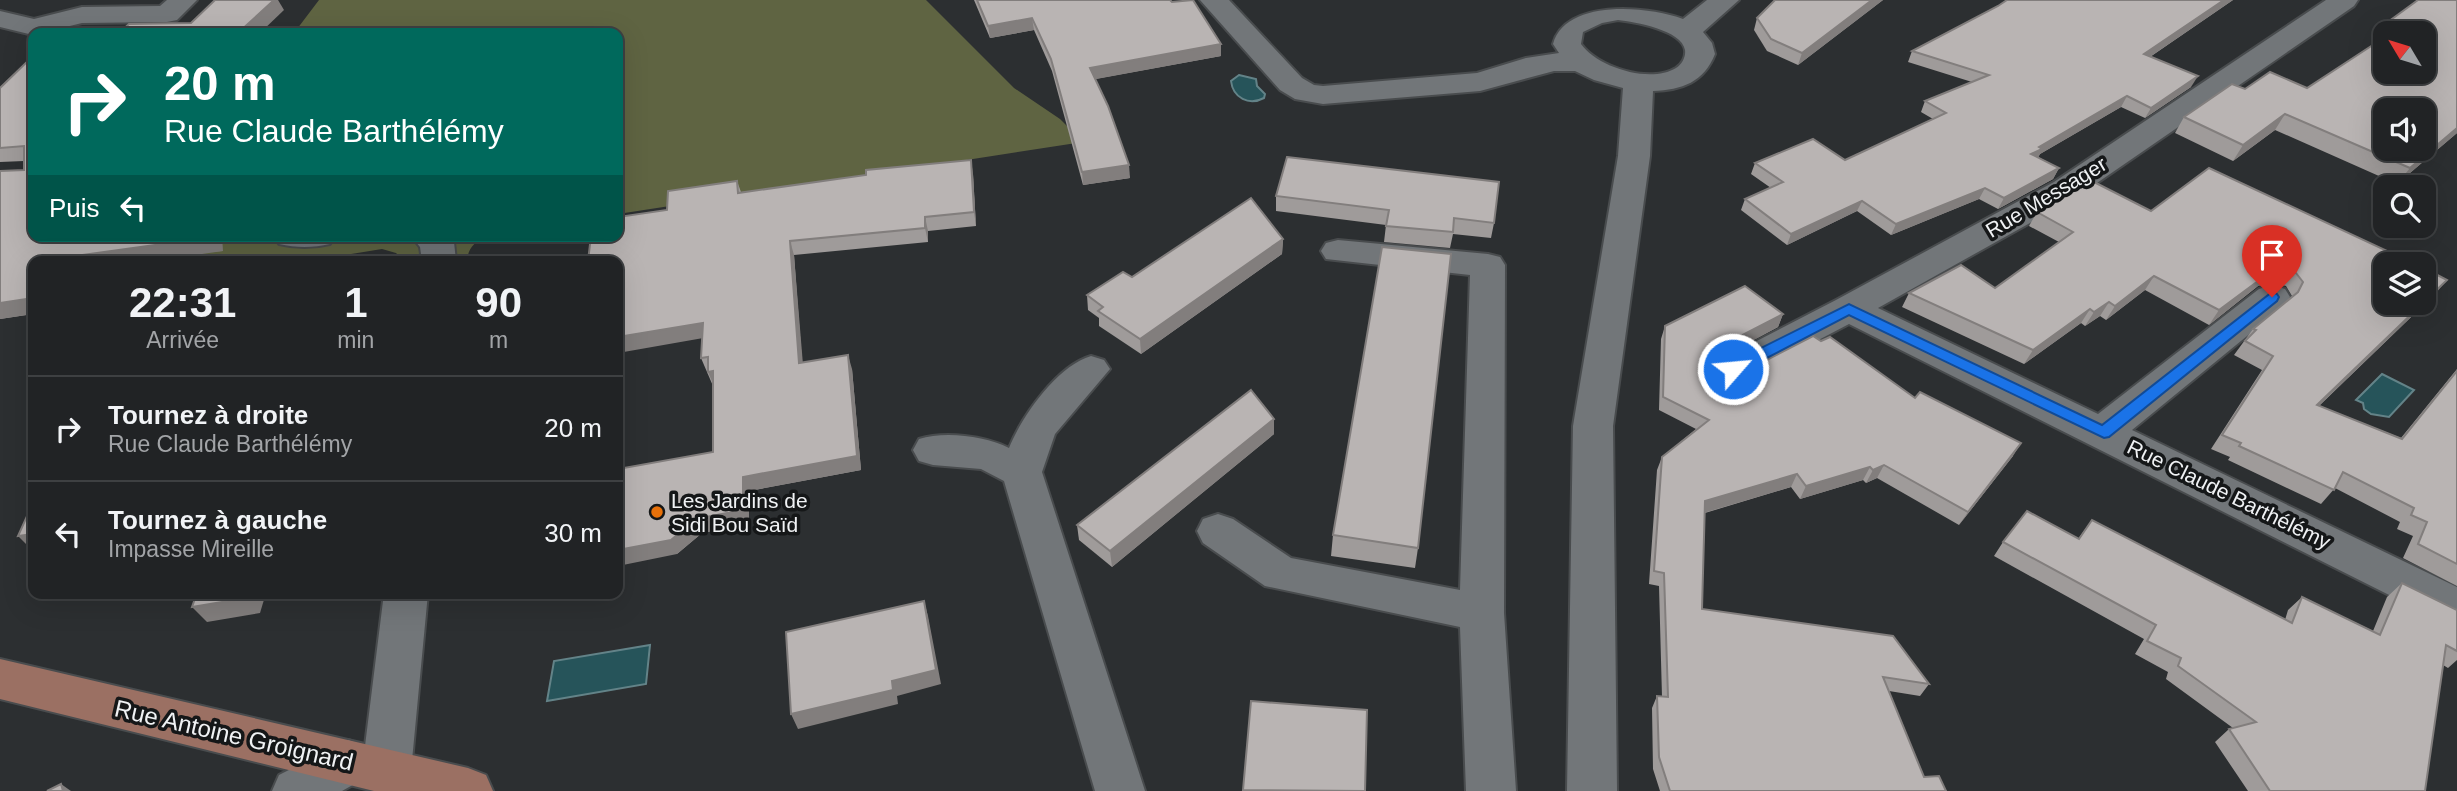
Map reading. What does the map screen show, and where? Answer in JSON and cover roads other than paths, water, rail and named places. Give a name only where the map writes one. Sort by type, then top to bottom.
[{"type":"main road","name":"Rue Antoine Groignard","points":[[0,679],[468,791]]},
{"type":"street","points":[[0,19],[34,27],[82,15],[167,14],[183,0]]},
{"type":"street","points":[[1214,0],[1291,84],[1306,93],[1323,95],[1480,82],[1526,67],[1554,62],[1580,62],[1608,76],[1638,82],[1680,77],[1694,68],[1700,56],[1697,44],[1687,33],[1655,8],[1597,15],[1581,20],[1570,29],[1567,44],[1580,62]]},
{"type":"street","points":[[1687,33],[1699,18],[1725,0]]},
{"type":"street","name":"Rue Messager","points":[[1733,369],[1849,309],[2066,189],[2344,0]]},
{"type":"street","points":[[1592,791],[1593,426],[1634,156],[1638,82]]},
{"type":"street","points":[[1338,251],[1488,265],[1482,613],[1491,791]]},
{"type":"street","points":[[2104,432],[2272,297]]},
{"type":"street","name":"Rue Claude Barthélémy","points":[[1849,309],[2104,432],[2457,608]]},
{"type":"street","points":[[1091,369],[1046,413],[1027,447],[1021,472],[1120,791]]},
{"type":"street","points":[[933,450],[988,455],[1021,472]]},
{"type":"street","points":[[1218,531],[1280,574],[1482,613]]},
{"type":"street","points":[[296,791],[367,766],[405,599]]},
{"type":"water","points":[[1239,75],[1256,79],[1257,86],[1265,94],[1264,98],[1247,101],[1238,96],[1231,81]]},
{"type":"water","points":[[2382,374],[2414,390],[2389,417],[2371,414],[2364,409],[2363,403],[2356,400]]},
{"type":"water","points":[[650,645],[646,684],[547,701],[554,661]]},
{"type":"place","name":"Les Jardins de Sidi Bou Saïd","points":[[657,512]]}]
